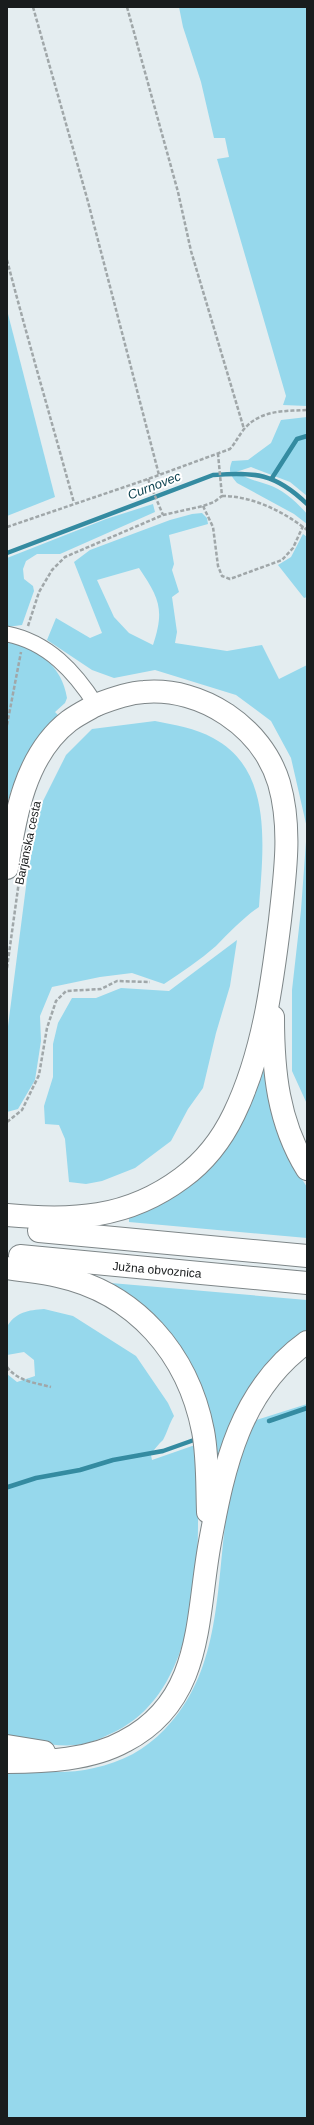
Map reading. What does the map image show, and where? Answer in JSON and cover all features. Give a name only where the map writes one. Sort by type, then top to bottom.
[{"type":"main road","name":"Barjanska cesta","points":[[13,873],[23,792],[37,760],[48,743],[69,721],[96,705],[121,696],[145,692],[173,693],[200,700],[237,721],[258,743],[267,756],[278,781],[282,796],[287,837],[285,876],[273,979]]},
{"type":"main road","points":[[273,979],[273,1044],[275,1082],[288,1130],[307,1169]]},
{"type":"main road","points":[[7,1215],[63,1219],[110,1212],[145,1200],[165,1190],[188,1173],[211,1150],[223,1133],[242,1096],[254,1059],[273,979]]},
{"type":"main road","points":[[7,1227],[307,1256]]},
{"type":"main road","name":"Južna obvoznica","points":[[7,1254],[307,1283]]},
{"type":"main road","points":[[7,1268],[59,1276],[105,1294],[122,1304],[152,1329],[176,1357],[192,1390],[204,1432],[210,1543]]},
{"type":"main road","points":[[7,1762],[69,1757],[106,1750],[133,1737],[151,1723],[172,1698],[184,1677],[195,1644],[204,1595],[210,1543],[228,1462],[244,1417],[266,1381],[283,1362],[307,1342]]},
{"type":"main road","points":[[7,1746],[69,1757]]},
{"type":"street","points":[[7,634],[24,639],[47,651],[70,669],[96,705]]},
{"type":"path","points":[[33,7],[87,198],[159,475]]},
{"type":"path","points":[[126,7],[178,192],[191,252],[244,428]]},
{"type":"path","points":[[7,260],[74,503]]},
{"type":"path","points":[[7,527],[148,479],[230,449],[237,441],[244,428],[261,416],[276,412],[307,410]]},
{"type":"path","points":[[218,454],[222,496]]},
{"type":"path","points":[[148,479],[163,515]]},
{"type":"path","points":[[7,725],[24,639],[39,592],[52,570],[65,557],[163,515],[203,506],[214,502],[222,496],[234,496],[250,499],[282,513],[307,530]]},
{"type":"path","points":[[203,506],[212,527],[218,566],[222,576],[230,579],[282,560],[293,548],[303,526]]},
{"type":"path","name":"Barjanska cesta","points":[[7,968],[13,873]]},
{"type":"path","points":[[7,1122],[22,1110],[39,1076],[46,1028],[56,1001],[66,992],[101,989],[117,981],[150,982]]},
{"type":"path","points":[[7,1367],[12,1374],[20,1378],[51,1388]]},
{"type":"shaded area","points":[[179,7],[307,7],[307,406],[283,405],[286,396],[217,159],[229,157],[225,138],[214,138],[201,82],[183,27]]},
{"type":"shaded area","points":[[7,310],[55,497],[7,516]]},
{"type":"shaded area","points":[[307,417],[307,496],[290,482],[251,467],[236,472],[274,487],[284,493],[299,505],[307,514],[307,524],[294,514],[237,483],[231,475],[230,468],[232,461],[248,460],[271,443],[281,420]]},
{"type":"shaded area","points":[[153,504],[155,512],[60,554],[37,554],[26,561],[23,569],[24,579],[33,586],[34,591],[22,625],[7,627],[7,558],[106,519]]},
{"type":"shaded area","points":[[202,513],[207,518],[208,524],[169,535],[174,564],[172,570],[179,592],[172,597],[177,632],[175,643],[227,651],[262,645],[279,679],[307,665],[307,828],[291,758],[271,721],[236,695],[155,670],[114,678],[92,670],[47,640],[56,618],[90,638],[102,633],[74,562],[90,550],[170,520]],"holes":[[[139,568],[151,588],[158,604],[159,622],[153,645],[129,633],[114,617],[97,580]]]},
{"type":"shaded area","points":[[303,534],[307,537],[307,597],[304,598],[278,565],[291,557]]},
{"type":"shaded area","points":[[7,640],[28,648],[46,660],[60,676],[67,698],[65,703],[55,712],[58,715],[41,735],[27,756],[11,791],[7,804]]},
{"type":"shaded area","points":[[155,721],[192,729],[213,738],[233,752],[246,770],[255,790],[260,813],[262,861],[259,907],[242,920],[210,951],[164,984],[132,973],[100,977],[52,987],[40,1016],[41,1041],[35,1080],[18,1109],[7,1112],[7,1034],[28,871],[41,805],[66,755],[92,729]]},
{"type":"shaded area","points":[[307,828],[307,1104],[292,1071],[292,990],[301,910]]},
{"type":"shaded area","points":[[237,940],[230,986],[216,1033],[203,1088],[188,1109],[171,1141],[135,1168],[102,1181],[86,1184],[69,1182],[65,1139],[59,1125],[45,1124],[44,1106],[53,1077],[53,1044],[58,1023],[72,998],[96,998],[121,988],[169,991]]},
{"type":"shaded area","points":[[264,1060],[268,1097],[278,1135],[292,1164],[307,1187],[307,1238],[129,1222],[129,1217],[167,1201]]},
{"type":"shaded area","points":[[111,1283],[307,1300],[307,1329],[279,1352],[264,1367],[251,1386],[216,1476],[207,1407],[203,1391],[189,1361],[180,1347],[108,1284]]},
{"type":"shaded area","points":[[44,1309],[73,1316],[136,1356],[168,1403],[174,1416],[163,1440],[151,1455],[152,1460],[195,1445],[198,1522],[197,1564],[192,1607],[182,1648],[165,1684],[142,1713],[106,1736],[76,1745],[32,1742],[7,1737],[7,1374],[17,1382],[35,1376],[34,1360],[24,1352],[7,1355],[7,1327],[18,1315],[28,1311]]},
{"type":"shaded area","points":[[307,1404],[307,2118],[7,2118],[7,1770],[62,1772],[83,1770],[104,1765],[123,1759],[141,1749],[165,1729],[184,1705],[198,1678],[208,1649],[214,1620],[229,1498],[250,1422]]},
{"type":"waterway","points":[[272,478],[297,439],[307,436]]},
{"type":"waterway","name":"Curnovec","points":[[7,553],[213,475],[241,474],[274,480],[285,486],[307,504]]},
{"type":"waterway","points":[[269,1421],[307,1408]]},
{"type":"waterway","points":[[8,1487],[36,1478],[80,1470],[113,1460],[163,1451],[194,1440]]}]
